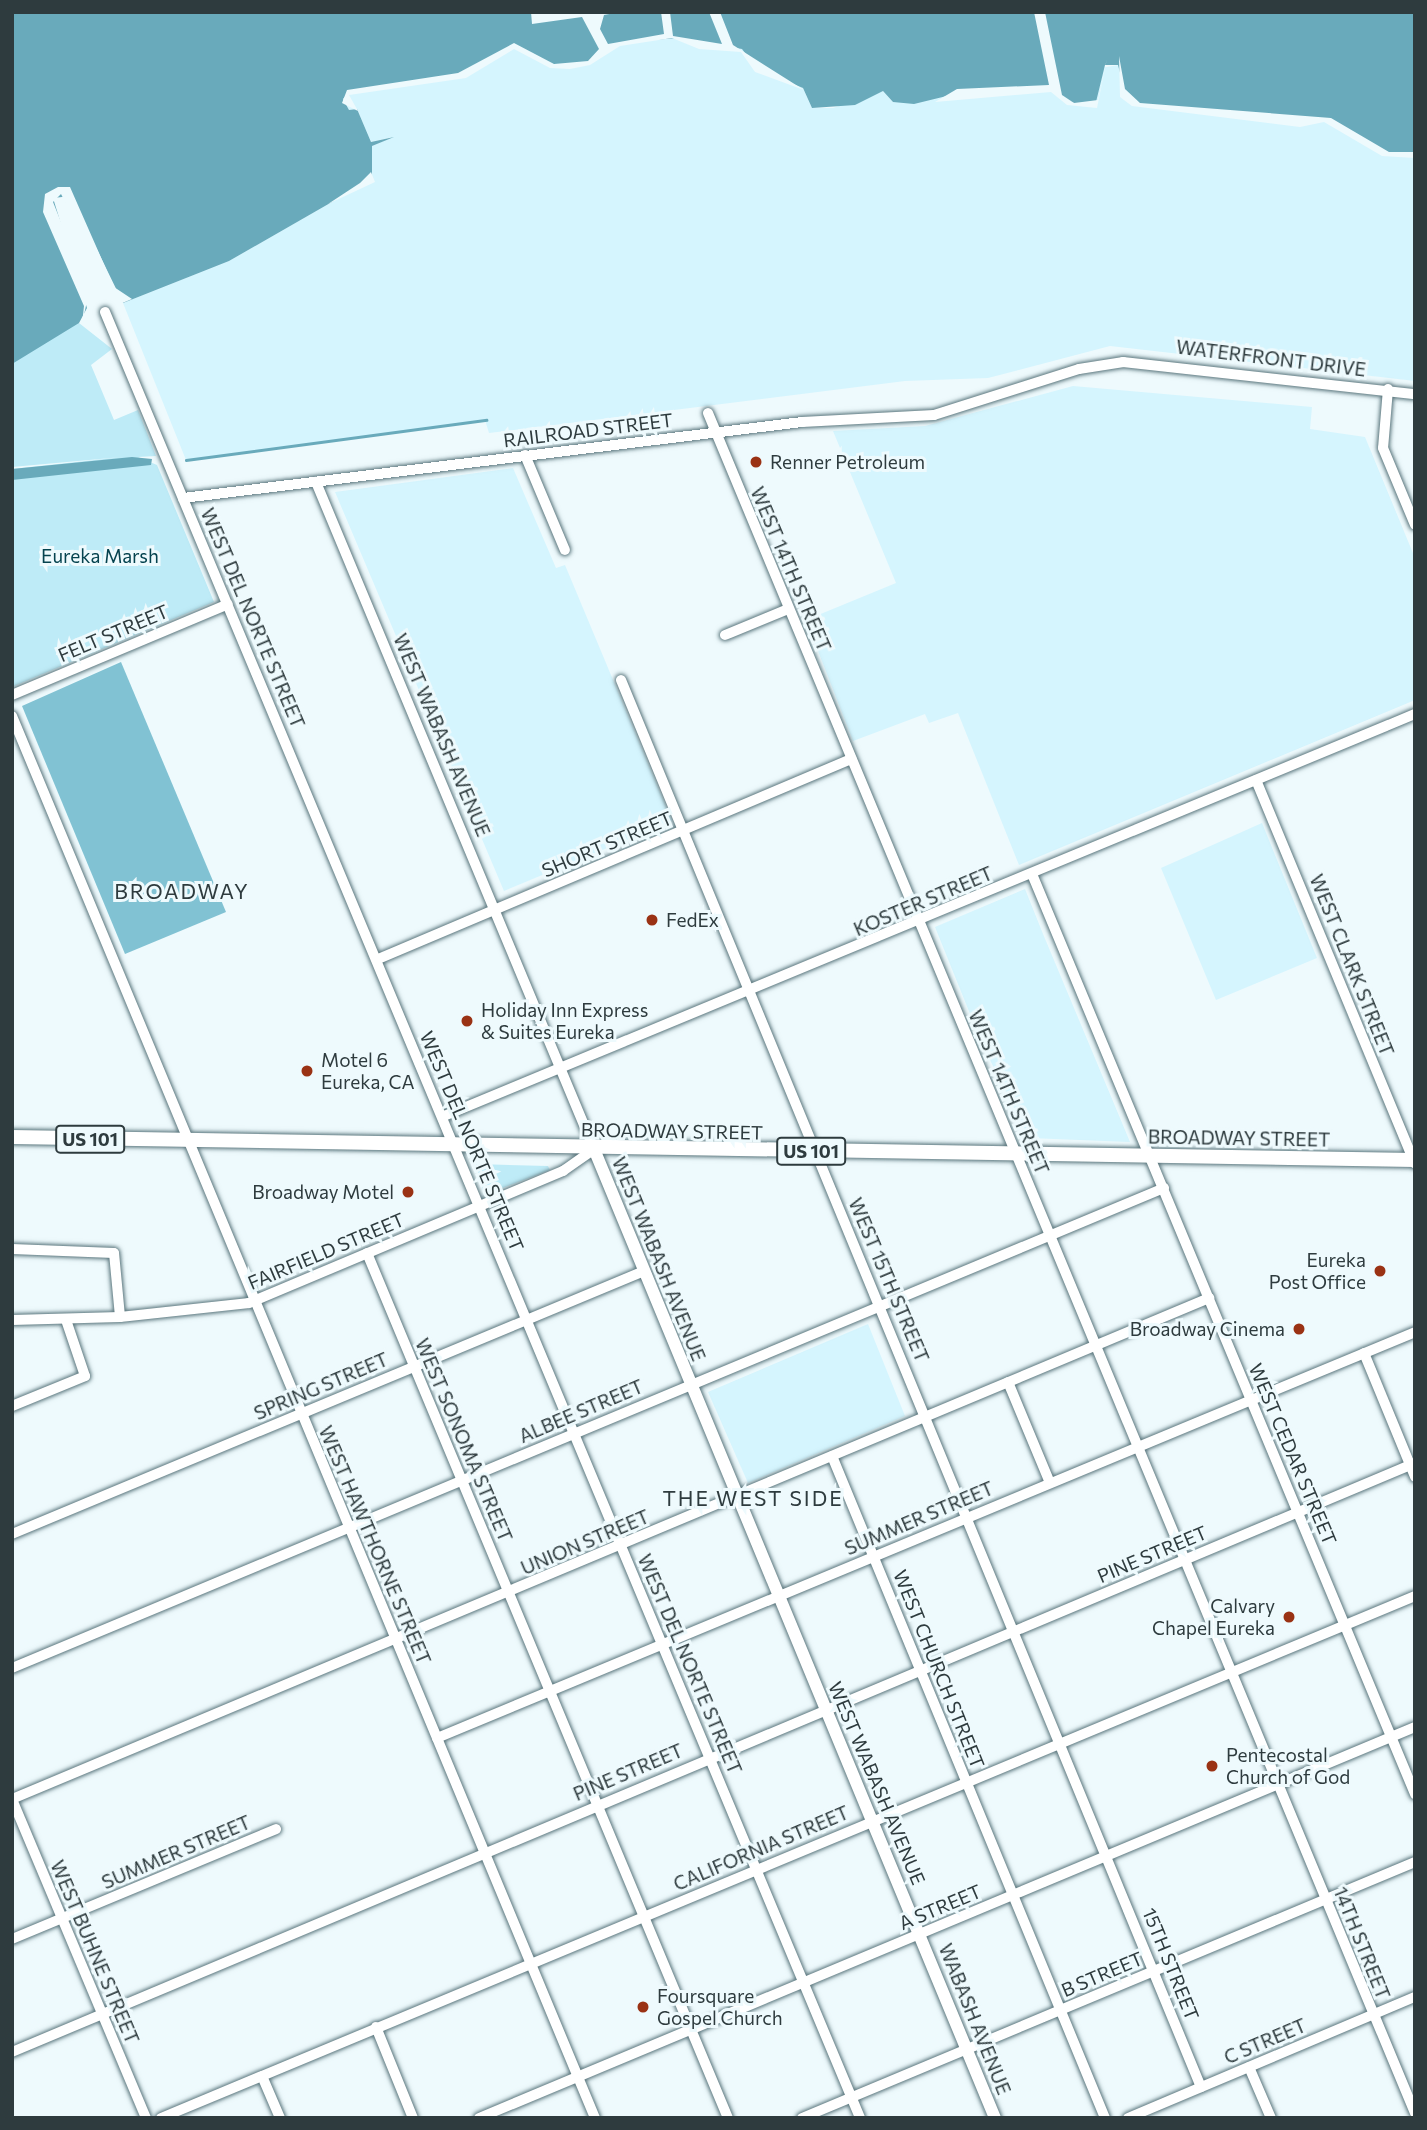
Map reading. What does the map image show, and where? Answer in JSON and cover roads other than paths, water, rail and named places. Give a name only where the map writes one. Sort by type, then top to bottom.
[{"type":"highway","name":"BROADWAY STREET","points":[[12,1137],[1414,1161]]},
{"type":"main road","name":"WEST WABASH AVENUE","points":[[594,1149],[919,1935]]},
{"type":"main road","name":"WABASH AVENUE","points":[[919,1935],[995,2118]]},
{"type":"street","name":"WEST DEL NORTE STREET","points":[[105,312],[444,1116],[860,2118]]},
{"type":"street","name":"WATERFRONT DRIVE","points":[[996,396],[1079,369],[1123,362],[1415,394]]},
{"type":"street","points":[[1388,389],[1383,448],[1415,525]]},
{"type":"street","name":"RAILROAD STREET","points":[[183,498],[715,432],[933,415],[996,396]]},
{"type":"street","name":"WEST 14TH STREET","points":[[708,413],[1277,1785]]},
{"type":"street","points":[[525,455],[565,550]]},
{"type":"street","name":"WEST WABASH AVENUE","points":[[316,482],[594,1149]]},
{"type":"street","name":"FELT STREET","points":[[12,695],[228,604]]},
{"type":"street","points":[[725,635],[788,608]]},
{"type":"street","name":"WEST 15TH STREET","points":[[621,680],[1108,1854]]},
{"type":"street","name":"KOSTER STREET","points":[[444,1116],[919,922],[1415,714]]},
{"type":"street","name":"WEST HAWTHORNE STREET","points":[[12,716],[189,1140],[253,1302],[595,2118]]},
{"type":"street","name":"SHORT STREET","points":[[378,959],[850,760]]},
{"type":"street","name":"WEST CLARK STREET","points":[[1256,780],[1414,1161]]},
{"type":"street","name":"WEST CEDAR STREET","points":[[1032,874],[1415,1794]]},
{"type":"street","name":"FAIRFIELD STREET","points":[[12,1320],[120,1317],[253,1302],[563,1171],[594,1149]]},
{"type":"street","name":"ALBEE STREET","points":[[12,1668],[1164,1188]]},
{"type":"street","points":[[12,1249],[114,1253],[120,1317]]},
{"type":"street","name":"WEST SONOMA STREET","points":[[367,1253],[728,2118]]},
{"type":"street","name":"SPRING STREET","points":[[12,1534],[644,1271]]},
{"type":"street","name":"UNION STREET","points":[[12,1799],[1209,1298]]},
{"type":"street","points":[[12,1406],[85,1376],[66,1320]]},
{"type":"street","name":"SUMMER STREET","points":[[437,1738],[1415,1332]]},
{"type":"street","points":[[1364,1353],[1412,1464],[1415,1477]]},
{"type":"street","points":[[1008,1382],[1050,1483]]},
{"type":"street","name":"WEST CHURCH STREET","points":[[832,1456],[1105,2118]]},
{"type":"street","name":"PINE STREET","points":[[12,2052],[1412,1464]]},
{"type":"street","name":"CALIFORNIA STREET","points":[[160,2118],[1415,1596]]},
{"type":"street","name":"A STREET","points":[[479,2118],[1415,1727]]},
{"type":"street","name":"14TH STREET","points":[[1277,1785],[1415,2113]]},
{"type":"street","name":"WEST BUHNE STREET","points":[[12,1799],[146,2118]]},
{"type":"street","name":"SUMMER STREET","points":[[12,1939],[276,1829]]},
{"type":"street","name":"15TH STREET","points":[[1108,1854],[1201,2087]]},
{"type":"street","name":"B STREET","points":[[802,2118],[1415,1862]]},
{"type":"street","name":"C STREET","points":[[1128,2118],[1415,1997]]},
{"type":"street","points":[[376,2027],[413,2118]]},
{"type":"street","points":[[1249,2067],[1271,2118]]},
{"type":"street","points":[[262,2076],[279,2118]]},
{"type":"waterway","points":[[186,460],[486,420]]},
{"type":"place","name":"Renner Petroleum","points":[[756,462]]},
{"type":"place","name":"FedEx","points":[[652,920]]},
{"type":"place","name":"Holiday Inn Express & Suites Eureka","points":[[467,1021]]},
{"type":"place","name":"Motel 6 Eureka, CA","points":[[307,1071]]},
{"type":"place","name":"Broadway Motel","points":[[408,1192]]},
{"type":"place","name":"Eureka Post Office","points":[[1380,1271]]},
{"type":"place","name":"Broadway Cinema","points":[[1299,1329]]},
{"type":"place","name":"Calvary Chapel Eureka","points":[[1289,1617]]},
{"type":"place","name":"Pentecostal Church of God","points":[[1212,1766]]},
{"type":"place","name":"Foursquare Gospel Church","points":[[643,2007]]},
{"type":"district","name":"BROADWAY","points":[[182,891]]},
{"type":"district","name":"THE WEST SIDE","points":[[753,1498]]},
{"type":"park label","name":"Eureka Marsh","points":[[100,556]]}]
